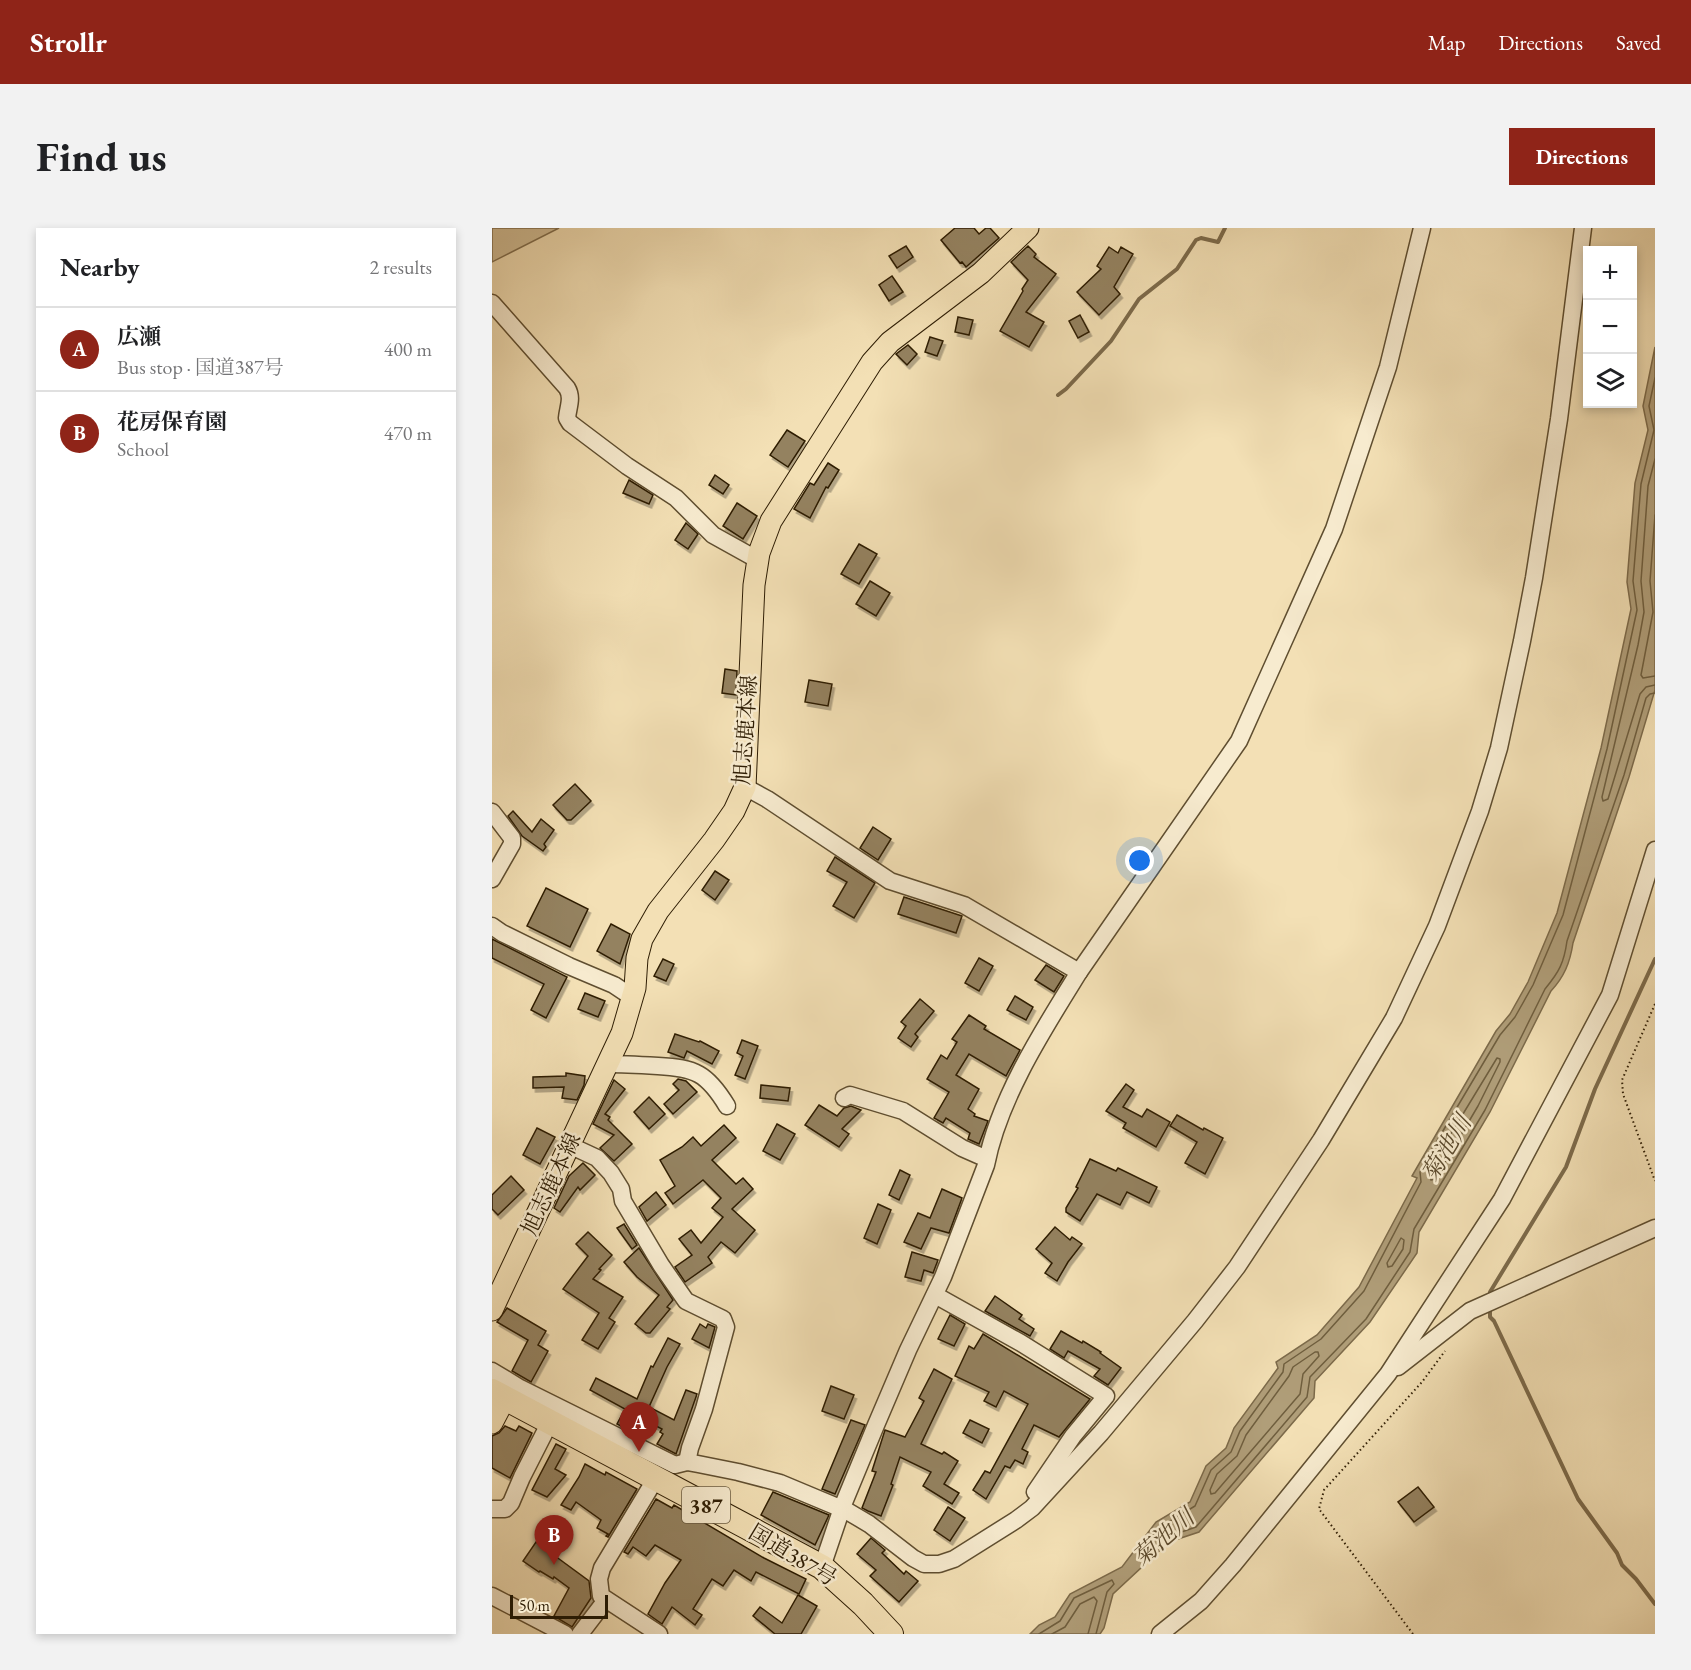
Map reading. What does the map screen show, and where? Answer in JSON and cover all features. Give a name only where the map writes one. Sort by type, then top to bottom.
[{"type":"highway","name":"国道387号","points":[[499,1395],[822,1567],[863,1604],[891,1634]]},
{"type":"main road","name":"旭志鹿本線","points":[[492,1310],[622,1033],[635,988],[637,958],[642,939],[658,911],[734,811],[745,787],[754,585],[758,560],[771,521],[872,362],[891,342],[981,273],[1028,228]]},
{"type":"main road","points":[[492,1423],[499,1395]]},
{"type":"street","points":[[822,1567],[885,1402],[958,1239],[997,1126],[1032,1047],[1079,972],[1239,741],[1334,529],[1388,367],[1422,228]]},
{"type":"street","points":[[492,1371],[520,1388],[675,1464],[687,1462],[738,1472],[780,1484],[842,1510],[869,1524],[924,1564],[939,1564],[954,1559],[1016,1520],[1039,1500],[1101,1433],[1195,1321],[1281,1204],[1394,1018],[1437,926],[1480,811],[1499,748],[1522,641],[1559,419],[1583,228]]},
{"type":"street","points":[[492,303],[571,394],[567,418],[570,423],[627,466],[676,498],[713,535],[758,560]]},
{"type":"street","points":[[745,787],[767,799],[890,881],[964,905],[1079,972]]},
{"type":"street","points":[[492,812],[512,838],[512,844],[492,879]]},
{"type":"street","points":[[1160,1634],[1201,1600],[1233,1565],[1388,1374],[1502,1199],[1610,994],[1655,850]]},
{"type":"street","points":[[492,926],[569,966],[614,985],[632,997]]},
{"type":"street","points":[[606,1064],[687,1068],[706,1078],[727,1106]]},
{"type":"street","points":[[844,1098],[850,1095],[903,1111],[962,1148],[987,1159]]},
{"type":"street","points":[[569,1145],[597,1158],[611,1173],[621,1189],[623,1201],[686,1301],[723,1319],[726,1327],[687,1462]]},
{"type":"street","points":[[1388,1374],[1470,1311],[1655,1228]]},
{"type":"street","points":[[935,1294],[1021,1343],[1106,1396],[1073,1437],[1016,1520]]},
{"type":"street","points":[[492,1509],[505,1509],[511,1503],[550,1422]]},
{"type":"street","points":[[656,1478],[602,1569],[599,1579],[600,1591],[606,1599],[659,1634]]},
{"type":"street","points":[[492,1596],[565,1634]]},
{"type":"street","points":[[580,1634],[606,1599]]},
{"type":"path","points":[[1655,1004],[1622,1080],[1623,1094],[1655,1181]]},
{"type":"path","points":[[1413,1634],[1319,1509],[1324,1490],[1422,1382],[1445,1350]]},
{"type":"shaded area","points":[[492,228],[559,228],[492,262]]},
{"type":"water","name":"菊池川","points":[[1655,347],[1655,690],[1566,969],[1551,991],[1490,1112],[1419,1232],[1417,1253],[1370,1322],[1315,1381],[1314,1398],[1199,1532],[1169,1542],[1113,1594],[1104,1628],[1100,1634],[1030,1634],[1039,1625],[1055,1617],[1070,1594],[1122,1567],[1156,1522],[1190,1502],[1206,1466],[1226,1448],[1234,1428],[1278,1368],[1276,1362],[1317,1335],[1359,1287],[1417,1178],[1412,1176],[1496,1031],[1510,1014],[1528,982],[1557,913],[1601,748],[1631,609],[1627,582],[1635,483],[1648,430],[1643,406]]},
{"type":"building","points":[[955,228],[974,228],[979,234],[986,228],[990,228],[999,238],[966,267],[941,240]]},
{"type":"building","points":[[906,246],[913,257],[897,268],[889,256]]},
{"type":"building","points":[[1028,246],[1036,254],[1034,257],[1056,274],[1026,312],[1044,322],[1029,347],[1000,331],[1028,280],[1011,262]]},
{"type":"building","points":[[1109,247],[1118,253],[1121,247],[1133,254],[1114,287],[1120,294],[1099,315],[1077,292],[1101,269],[1097,266]]},
{"type":"building","points":[[892,276],[903,292],[889,301],[879,285]]},
{"type":"building","points":[[1080,315],[1089,332],[1078,338],[1069,321]]},
{"type":"building","points":[[958,317],[973,320],[969,335],[955,332]]},
{"type":"building","points":[[930,337],[943,341],[937,356],[925,352]]},
{"type":"building","points":[[908,345],[917,354],[907,365],[896,354]]},
{"type":"building","points":[[787,430],[805,441],[788,467],[770,455]]},
{"type":"building","points":[[828,463],[839,470],[828,488],[826,487],[810,518],[794,509],[810,483],[814,485]]},
{"type":"building","points":[[715,475],[729,485],[723,494],[709,485]]},
{"type":"building","points":[[629,480],[653,495],[649,504],[623,493]]},
{"type":"building","points":[[737,503],[757,516],[743,539],[723,526]]},
{"type":"building","points":[[686,523],[698,534],[688,549],[675,540]]},
{"type":"building","points":[[859,544],[877,554],[859,584],[841,574]]},
{"type":"building","points":[[870,581],[890,593],[876,616],[856,604]]},
{"type":"building","points":[[725,669],[737,671],[736,695],[722,693]]},
{"type":"building","points":[[809,680],[832,684],[828,706],[805,702]]},
{"type":"building","points":[[575,784],[591,801],[571,820],[567,820],[553,805]]},
{"type":"building","points":[[513,811],[532,832],[541,819],[554,830],[544,844],[546,847],[543,851],[522,836],[508,816]]},
{"type":"building","points":[[873,827],[891,839],[878,860],[860,848]]},
{"type":"building","points":[[835,857],[875,883],[854,918],[833,906],[847,882],[827,871]]},
{"type":"building","points":[[715,871],[729,880],[715,900],[702,890]]},
{"type":"building","points":[[546,888],[588,909],[570,947],[527,926]]},
{"type":"building","points":[[904,897],[962,916],[956,933],[898,914]]},
{"type":"building","points":[[611,924],[630,934],[620,964],[597,951]]},
{"type":"building","points":[[492,939],[567,977],[546,1018],[531,1010],[544,984],[492,958]]},
{"type":"building","points":[[979,958],[993,966],[979,991],[965,983]]},
{"type":"building","points":[[663,959],[674,964],[666,981],[654,976]]},
{"type":"building","points":[[1046,965],[1064,976],[1054,992],[1035,980]]},
{"type":"building","points":[[585,993],[605,1001],[598,1017],[578,1009]]},
{"type":"building","points":[[1015,996],[1033,1007],[1026,1020],[1007,1010]]},
{"type":"building","points":[[920,999],[934,1011],[915,1034],[918,1037],[911,1047],[898,1038],[906,1026],[901,1022]]},
{"type":"building","points":[[969,1015],[986,1026],[984,1029],[1020,1050],[1006,1076],[969,1054],[956,1075],[979,1089],[968,1109],[975,1114],[974,1116],[988,1121],[979,1144],[968,1139],[970,1133],[946,1118],[943,1123],[934,1118],[949,1092],[927,1079],[941,1055],[947,1059],[957,1042],[952,1039]]},
{"type":"building","points":[[675,1034],[700,1041],[719,1051],[712,1064],[687,1051],[684,1058],[668,1052]]},
{"type":"building","points":[[742,1040],[758,1046],[745,1079],[735,1075],[743,1056],[737,1053]]},
{"type":"building","points":[[566,1073],[585,1076],[584,1085],[577,1100],[562,1098],[564,1087],[533,1088],[533,1077],[566,1076]]},
{"type":"building","points":[[678,1079],[686,1081],[697,1092],[673,1114],[664,1104],[679,1090],[673,1084]]},
{"type":"building","points":[[614,1080],[625,1089],[605,1114],[632,1144],[614,1161],[600,1148],[614,1135],[593,1124]]},
{"type":"building","points":[[1126,1084],[1134,1090],[1123,1107],[1142,1117],[1147,1109],[1170,1122],[1156,1147],[1123,1128],[1126,1123],[1106,1111]]},
{"type":"building","points":[[761,1085],[790,1088],[788,1101],[760,1098]]},
{"type":"building","points":[[649,1097],[665,1114],[649,1129],[634,1112]]},
{"type":"building","points":[[819,1105],[837,1116],[844,1108],[851,1106],[861,1110],[842,1129],[849,1134],[839,1147],[805,1125]]},
{"type":"building","points":[[1177,1115],[1223,1138],[1205,1174],[1185,1163],[1197,1142],[1170,1126]]},
{"type":"building","points":[[777,1124],[795,1134],[780,1160],[763,1151]]},
{"type":"building","points":[[724,1125],[736,1138],[712,1160],[736,1184],[743,1178],[753,1189],[732,1209],[755,1230],[735,1253],[721,1242],[708,1257],[712,1263],[685,1282],[675,1267],[692,1255],[679,1239],[691,1230],[701,1243],[723,1217],[712,1208],[721,1198],[703,1180],[673,1204],[665,1193],[675,1186],[660,1160],[682,1147],[693,1137],[701,1146]]},
{"type":"building","points":[[537,1128],[555,1137],[540,1164],[523,1155]]},
{"type":"building","points":[[1090,1159],[1116,1171],[1118,1168],[1157,1187],[1149,1203],[1127,1192],[1120,1205],[1097,1194],[1080,1221],[1066,1212]]},
{"type":"building","points":[[583,1163],[595,1175],[580,1190],[578,1187],[560,1212],[554,1208],[569,1176]]},
{"type":"building","points":[[900,1170],[910,1175],[899,1200],[889,1195]]},
{"type":"building","points":[[511,1176],[524,1190],[498,1215],[492,1209],[492,1195]]},
{"type":"building","points":[[942,1189],[962,1198],[949,1233],[931,1228],[921,1249],[904,1242],[918,1213],[930,1218]]},
{"type":"building","points":[[656,1192],[666,1205],[647,1221],[639,1207]]},
{"type":"building","points":[[878,1204],[891,1210],[877,1244],[864,1238]]},
{"type":"building","points":[[624,1224],[637,1245],[632,1249],[617,1228]]},
{"type":"building","points":[[1055,1227],[1070,1240],[1072,1237],[1082,1244],[1057,1281],[1045,1273],[1052,1263],[1036,1249]]},
{"type":"building","points":[[588,1232],[612,1255],[593,1279],[623,1297],[609,1318],[615,1322],[598,1349],[582,1340],[599,1313],[563,1289],[588,1256],[576,1244]]},
{"type":"building","points":[[639,1248],[673,1300],[667,1307],[670,1309],[650,1333],[646,1333],[635,1324],[659,1295],[637,1277],[624,1262]]},
{"type":"building","points":[[912,1252],[938,1260],[933,1273],[924,1270],[921,1281],[905,1277]]},
{"type":"building","points":[[995,1296],[1022,1315],[1019,1319],[1034,1329],[1030,1336],[985,1311]]},
{"type":"building","points":[[507,1308],[546,1331],[538,1345],[548,1351],[531,1382],[512,1371],[528,1340],[497,1322]]},
{"type":"building","points":[[950,1315],[965,1324],[954,1346],[938,1339]]},
{"type":"building","points":[[700,1324],[706,1328],[708,1324],[715,1327],[709,1348],[692,1339]]},
{"type":"building","points":[[1061,1331],[1101,1352],[1121,1368],[1108,1385],[1094,1376],[1100,1369],[1068,1351],[1064,1358],[1050,1349]]},
{"type":"building","points":[[983,1334],[1090,1399],[1059,1437],[1034,1425],[1022,1449],[1028,1452],[1023,1464],[1015,1460],[1010,1468],[1005,1466],[986,1499],[973,1490],[985,1471],[990,1473],[1028,1404],[1004,1391],[996,1407],[984,1401],[989,1392],[955,1376],[969,1346],[974,1349]]},
{"type":"building","points":[[668,1338],[680,1344],[649,1407],[674,1420],[686,1390],[697,1394],[676,1454],[657,1444],[663,1434],[660,1432],[662,1429],[641,1418],[632,1432],[617,1424],[625,1409],[590,1390],[596,1378],[637,1399],[651,1366],[653,1367]]},
{"type":"building","points":[[934,1369],[952,1379],[921,1444],[942,1454],[944,1452],[958,1461],[944,1484],[959,1493],[952,1504],[923,1486],[931,1472],[900,1457],[891,1484],[893,1485],[881,1516],[868,1511],[862,1508],[876,1472],[872,1471],[885,1430],[905,1437],[924,1401],[919,1398]]},
{"type":"building","points":[[831,1386],[854,1395],[844,1419],[822,1411]]},
{"type":"building","points":[[851,1420],[865,1425],[835,1494],[822,1489]]},
{"type":"building","points":[[970,1420],[989,1429],[982,1443],[963,1433]]},
{"type":"building","points":[[505,1426],[516,1431],[519,1426],[532,1433],[510,1478],[492,1468],[492,1436],[499,1433]]},
{"type":"building","points":[[556,1444],[566,1449],[555,1469],[566,1475],[547,1497],[532,1490]]},
{"type":"building","points":[[585,1464],[605,1475],[606,1472],[637,1489],[608,1537],[606,1536],[608,1534],[597,1528],[601,1520],[576,1502],[571,1510],[561,1505]]},
{"type":"building","points":[[1418,1487],[1434,1507],[1414,1522],[1398,1502]]},
{"type":"building","points":[[773,1492],[829,1515],[815,1545],[761,1515]]},
{"type":"building","points":[[656,1499],[672,1508],[674,1505],[764,1558],[806,1579],[799,1594],[756,1572],[751,1581],[734,1570],[723,1586],[712,1579],[693,1609],[702,1615],[695,1625],[672,1607],[662,1624],[648,1614],[681,1560],[655,1545],[646,1556],[633,1547],[628,1554],[624,1552]]},
{"type":"building","points":[[948,1507],[965,1518],[950,1541],[934,1530]]},
{"type":"building","points":[[871,1538],[885,1550],[882,1553],[904,1574],[906,1571],[918,1581],[899,1602],[870,1576],[876,1570],[857,1554]]},
{"type":"building","points":[[536,1542],[589,1581],[591,1598],[572,1627],[554,1616],[569,1588],[554,1577],[553,1579],[539,1572],[523,1561]]},
{"type":"building","points":[[798,1595],[817,1606],[801,1634],[775,1634],[753,1616],[760,1607],[782,1623]]},
{"type":"waterway","points":[[1058,395],[1111,341],[1139,299],[1177,269],[1196,240],[1201,238],[1218,242],[1225,228]]},
{"type":"waterway","points":[[1490,1296],[1490,1292],[1566,1167],[1595,1089],[1655,959]]},
{"type":"waterway","points":[[1490,1306],[1490,1317],[1494,1321],[1578,1499],[1617,1553],[1622,1565],[1655,1604]]},
{"type":"place","name":"広瀬","points":[[639,1452]]},
{"type":"place","name":"花房保育園","points":[[554,1565]]}]
